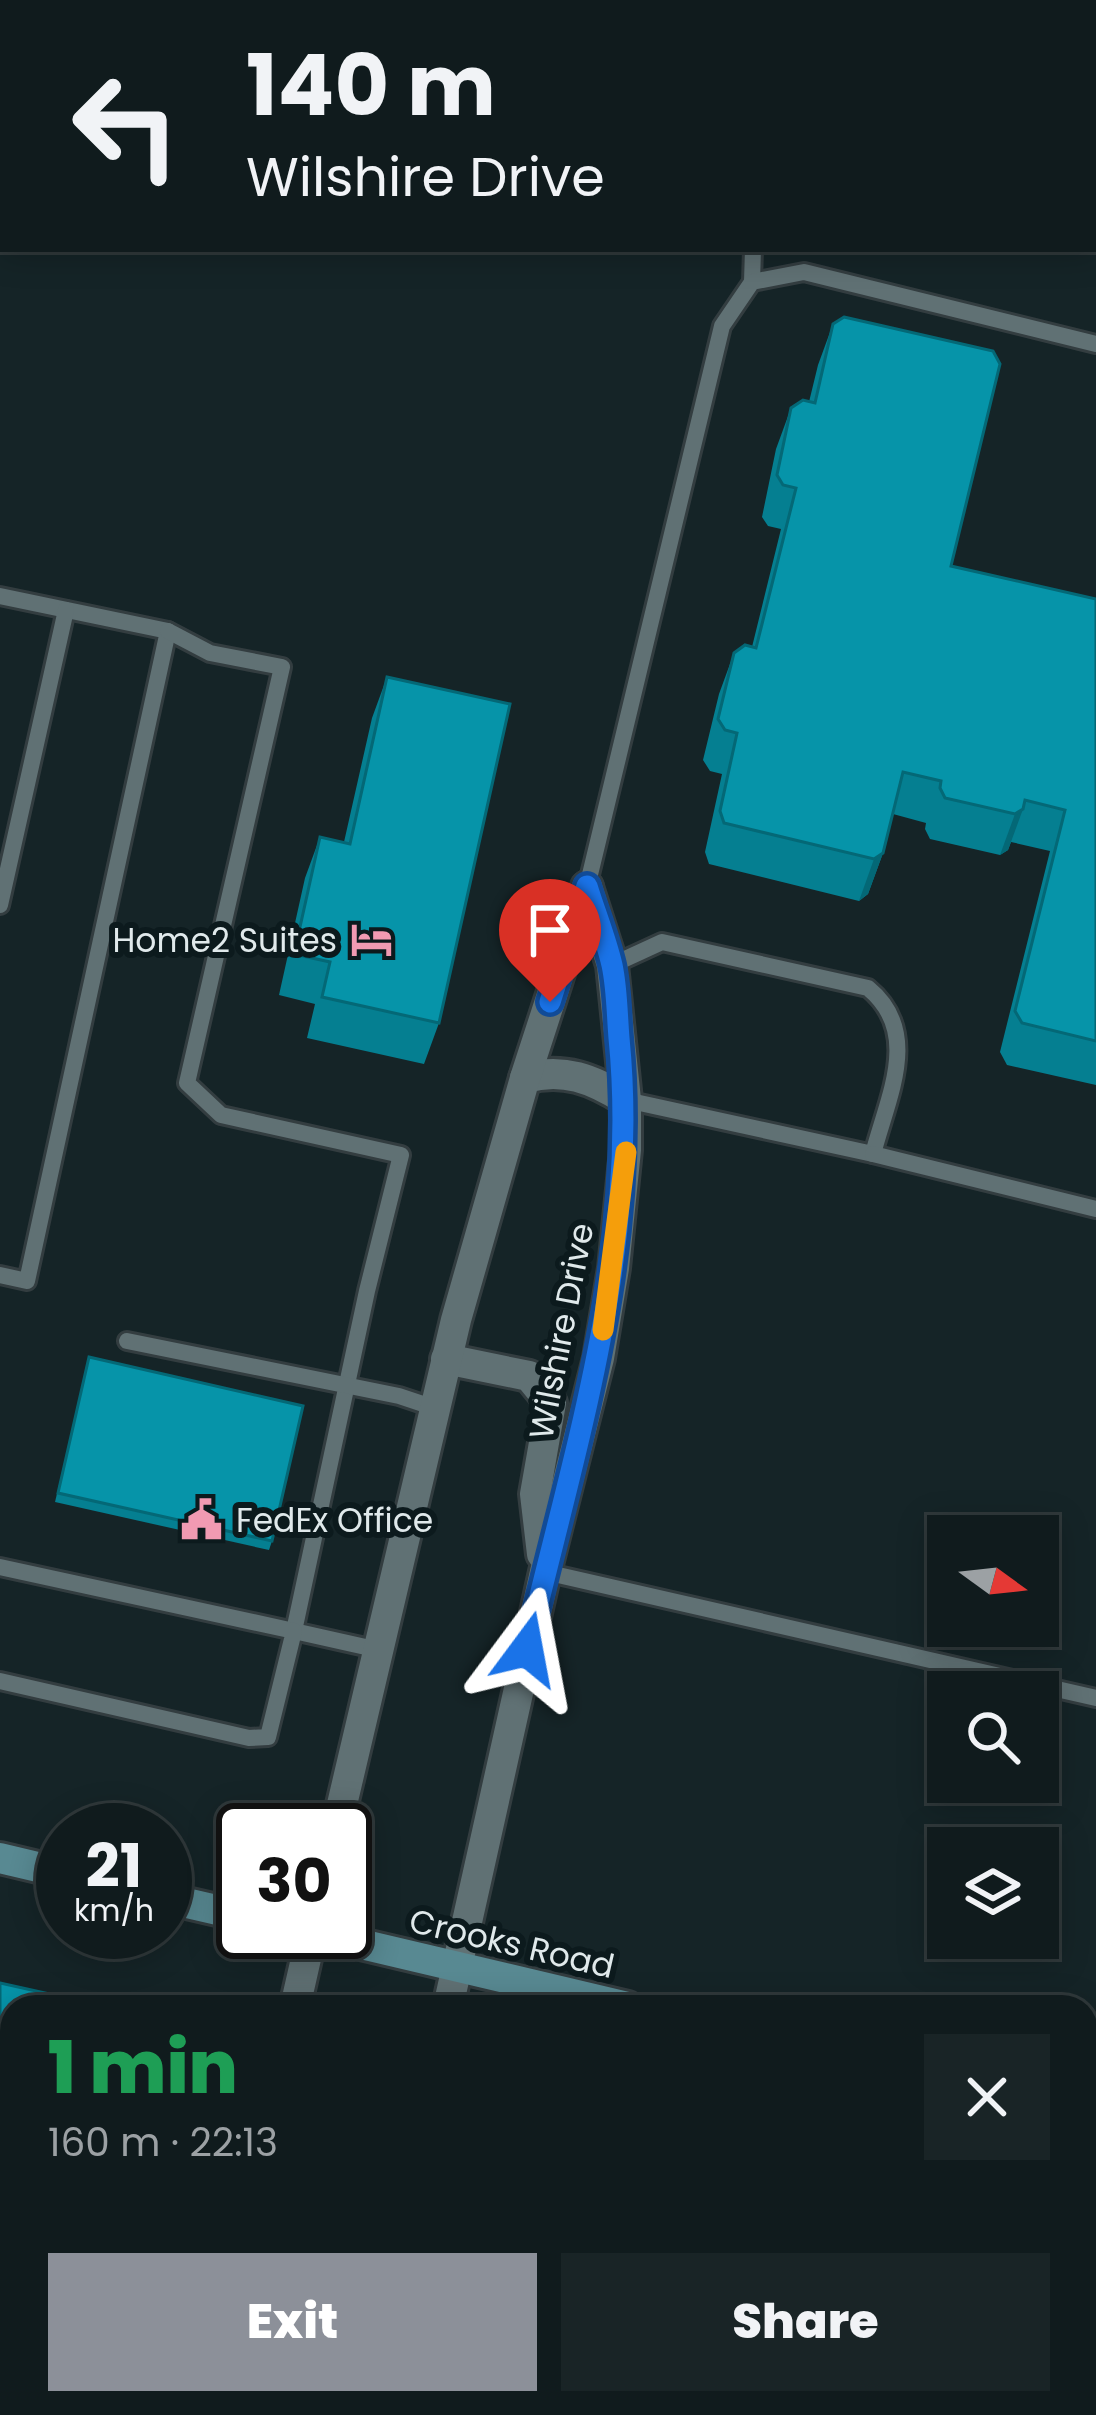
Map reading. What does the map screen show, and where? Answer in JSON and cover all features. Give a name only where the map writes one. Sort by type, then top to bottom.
[{"type":"main road","points":[[0,1858],[36,1867]]},
{"type":"main road","name":"Crooks Road","points":[[372,1946],[578,1995]]},
{"type":"street","name":"Wilshire Drive","points":[[451,1995],[603,1336],[626,1150],[626,1100],[612,965],[587,886]]},
{"type":"street","points":[[343,1803],[446,1359],[525,1078],[587,886]]},
{"type":"street","points":[[525,1078],[550,1071],[569,1075],[596,1081],[626,1100]]},
{"type":"street","name":"Wilshire Drive","points":[[446,1359],[529,1376],[551,1403],[535,1494],[545,1572]]},
{"type":"street","points":[[298,1995],[305,1959]]},
{"type":"lane","points":[[587,886],[722,326],[752,282],[753,252]]},
{"type":"lane","points":[[752,282],[804,272],[1096,344]]},
{"type":"lane","points":[[0,596],[168,631],[210,653],[282,668],[187,1083],[221,1115],[401,1155],[268,1737],[249,1738],[0,1681]]},
{"type":"lane","points":[[0,905],[66,610]]},
{"type":"lane","points":[[0,1275],[27,1281],[168,631]]},
{"type":"lane","points":[[612,965],[662,941],[868,988],[888,1004],[899,1052],[873,1154]]},
{"type":"lane","points":[[626,1100],[1096,1209]]},
{"type":"lane","points":[[127,1341],[399,1396],[435,1408]]},
{"type":"lane","points":[[0,1567],[379,1650]]},
{"type":"lane","points":[[545,1572],[1096,1698]]},
{"type":"building","points":[[844,317],[993,351],[1000,364],[951,566],[1096,599],[1096,1041],[1022,1023],[1015,1011],[1065,810],[1025,800],[1023,809],[1015,814],[945,798],[941,781],[903,772],[883,853],[874,859],[724,823],[720,811],[737,733],[725,730],[718,719],[734,653],[745,645],[756,648],[796,488],[783,485],[777,475],[791,408],[803,400],[815,403],[833,324]]},
{"type":"building","name":"Home2 Suites","points":[[387,677],[510,704],[439,1023],[322,997],[330,962],[294,954],[320,837],[350,844]]},
{"type":"building","points":[[89,1357],[303,1406],[272,1541],[58,1493]]},
{"type":"building","points":[[0,1983],[54,1995],[0,1995]]},
{"type":"slow traffic","points":[[603,1330],[626,1152]]},
{"type":"place","name":"Home2 Suites","points":[[371,940]]},
{"type":"place","name":"FedEx Office","points":[[202,1520]]},
{"type":"route","points":[[527,1649],[599,1358],[626,1150],[626,1100],[612,965],[587,886],[550,1002]]}]
